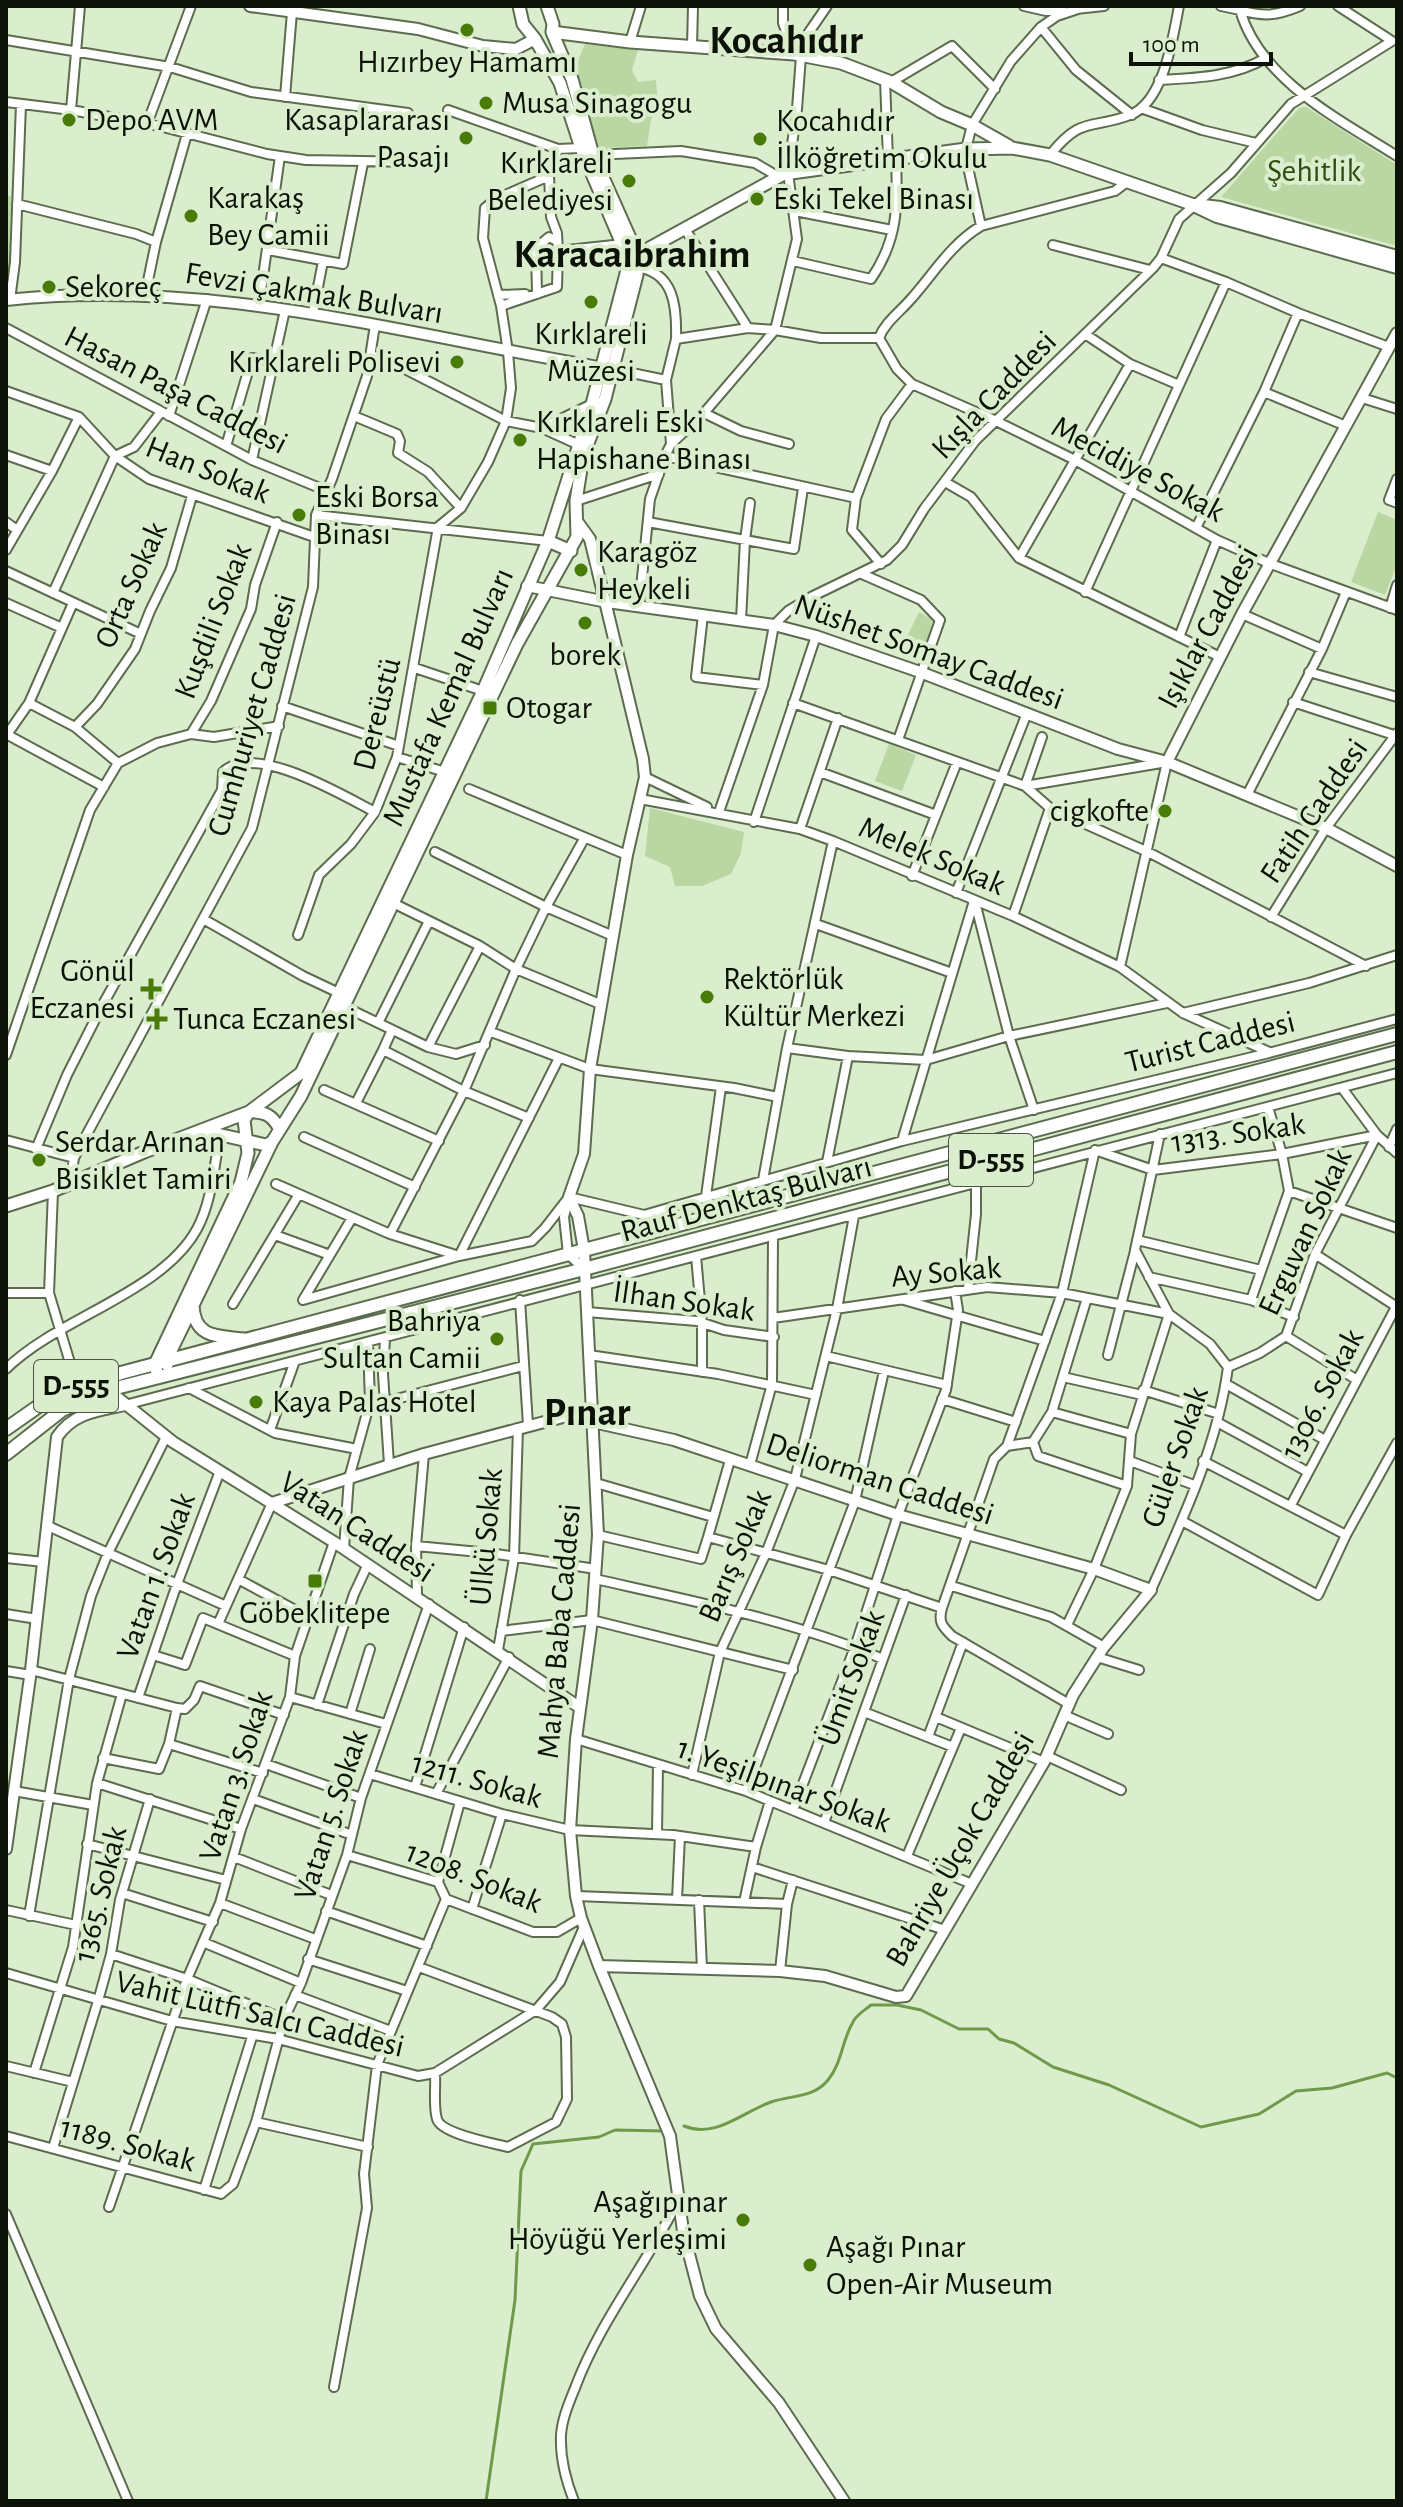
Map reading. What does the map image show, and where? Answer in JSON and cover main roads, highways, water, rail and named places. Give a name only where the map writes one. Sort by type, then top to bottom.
[{"type":"main road","points":[[519,6],[523,24],[560,83],[581,148],[633,262]]},
{"type":"main road","points":[[547,6],[553,24],[552,32],[572,79],[593,155],[633,262]]},
{"type":"main road","points":[[535,39],[552,32],[630,42],[798,55],[841,63],[888,81],[1012,148]]},
{"type":"main road","points":[[633,262],[685,229],[784,175],[965,149],[1012,148],[1050,155],[1194,205],[1217,216],[1397,267]]},
{"type":"main road","points":[[1194,205],[1220,208],[1397,257]]},
{"type":"main road","name":"Mustafa Kemal Bulvarı","points":[[6,1206],[53,1191],[249,1112],[301,1073],[483,691],[548,541],[577,444],[606,368],[633,262]]},
{"type":"main road","name":"Mustafa Kemal Bulvarı","points":[[161,1362],[193,1304],[279,1128],[301,1096],[517,644],[571,551],[577,537],[576,501],[583,456],[605,399],[606,368]]},
{"type":"main road","points":[[557,518],[577,521]]},
{"type":"main road","points":[[548,541],[571,551]]},
{"type":"main road","name":"Rauf Denktaş Bulvarı","points":[[161,1362],[1397,1034]]},
{"type":"main road","name":"Rauf Denktaş Bulvarı","points":[[6,1454],[62,1410],[108,1390],[584,1269],[1397,1052]]},
{"type":"main road","points":[[164,1376],[161,1362],[241,1182],[248,1153],[244,1120],[249,1112],[266,1114],[273,1118],[279,1128]]},
{"type":"main road","points":[[203,1131],[266,1145],[272,1142]]},
{"type":"main road","points":[[193,1304],[196,1322],[210,1334],[248,1339]]},
{"type":"main road","name":"D-555","points":[[6,1429],[53,1396],[161,1362]]},
{"type":"waterway","points":[[684,2126],[696,2129],[718,2127],[760,2106],[816,2090],[833,2073],[854,2019],[871,2005],[897,2005],[921,2010],[959,2029],[988,2029],[999,2039],[1014,2043],[1053,2067],[1109,2085],[1201,2127],[1259,2114],[1296,2091],[1332,2088],[1387,2073],[1397,2078]]},
{"type":"waterway","points":[[486,2501],[515,2300],[521,2171],[533,2144],[599,2137],[615,2130],[664,2131]]},
{"type":"place","name":"Hızırbey Hamamı","points":[[467,30]]},
{"type":"place","name":"Musa Sinagogu","points":[[486,103]]},
{"type":"place","name":"Depo AVM","points":[[69,120]]},
{"type":"place","name":"Kasaplararası Pasajı","points":[[466,138]]},
{"type":"place","name":"Kocahıdır İlköğretim Okulu","points":[[760,139]]},
{"type":"place","name":"Kırklareli Belediyesi","points":[[629,181]]},
{"type":"place","name":"Eski Tekel Binası","points":[[757,199]]},
{"type":"place","name":"Karakaş Bey Camii","points":[[191,216]]},
{"type":"place","name":"Sekoreç","points":[[49,287]]},
{"type":"place","name":"Kırklareli Müzesi","points":[[591,302]]},
{"type":"place","name":"Kırklareli Polisevi","points":[[457,362]]},
{"type":"place","name":"Kırklareli Eski Hapishane Binası","points":[[520,440]]},
{"type":"place","name":"Eski Borsa Binası","points":[[299,515]]},
{"type":"place","name":"Karagöz Heykeli","points":[[581,570]]},
{"type":"place","name":"borek","points":[[585,623]]},
{"type":"place","name":"Otogar","points":[[490,708]]},
{"type":"place","name":"cigkofte","points":[[1165,811]]},
{"type":"place","name":"Gönül Eczanesi","points":[[151,989]]},
{"type":"place","name":"Rektörlük Kültür Merkezi","points":[[707,997]]},
{"type":"place","name":"Tunca Eczanesi","points":[[157,1019]]},
{"type":"place","name":"Serdar Arınan Bisiklet Tamiri","points":[[39,1160]]},
{"type":"place","name":"Bahriya Sultan Camii","points":[[497,1339]]},
{"type":"place","name":"Kaya Palas Hotel","points":[[256,1402]]},
{"type":"place","name":"Göbeklitepe","points":[[315,1581]]},
{"type":"place","name":"Aşağıpınar Höyüğü Yerleşimi","points":[[743,2220]]},
{"type":"place","name":"Aşağı Pınar Open-Air Museum","points":[[810,2265]]},
{"type":"district","name":"Kocahıdır","points":[[786,41]]},
{"type":"district","name":"Karacaibrahim","points":[[632,255]]},
{"type":"district","name":"Pınar","points":[[587,1413]]},
{"type":"park label","name":"Şehitlik","points":[[1314,171]]}]
